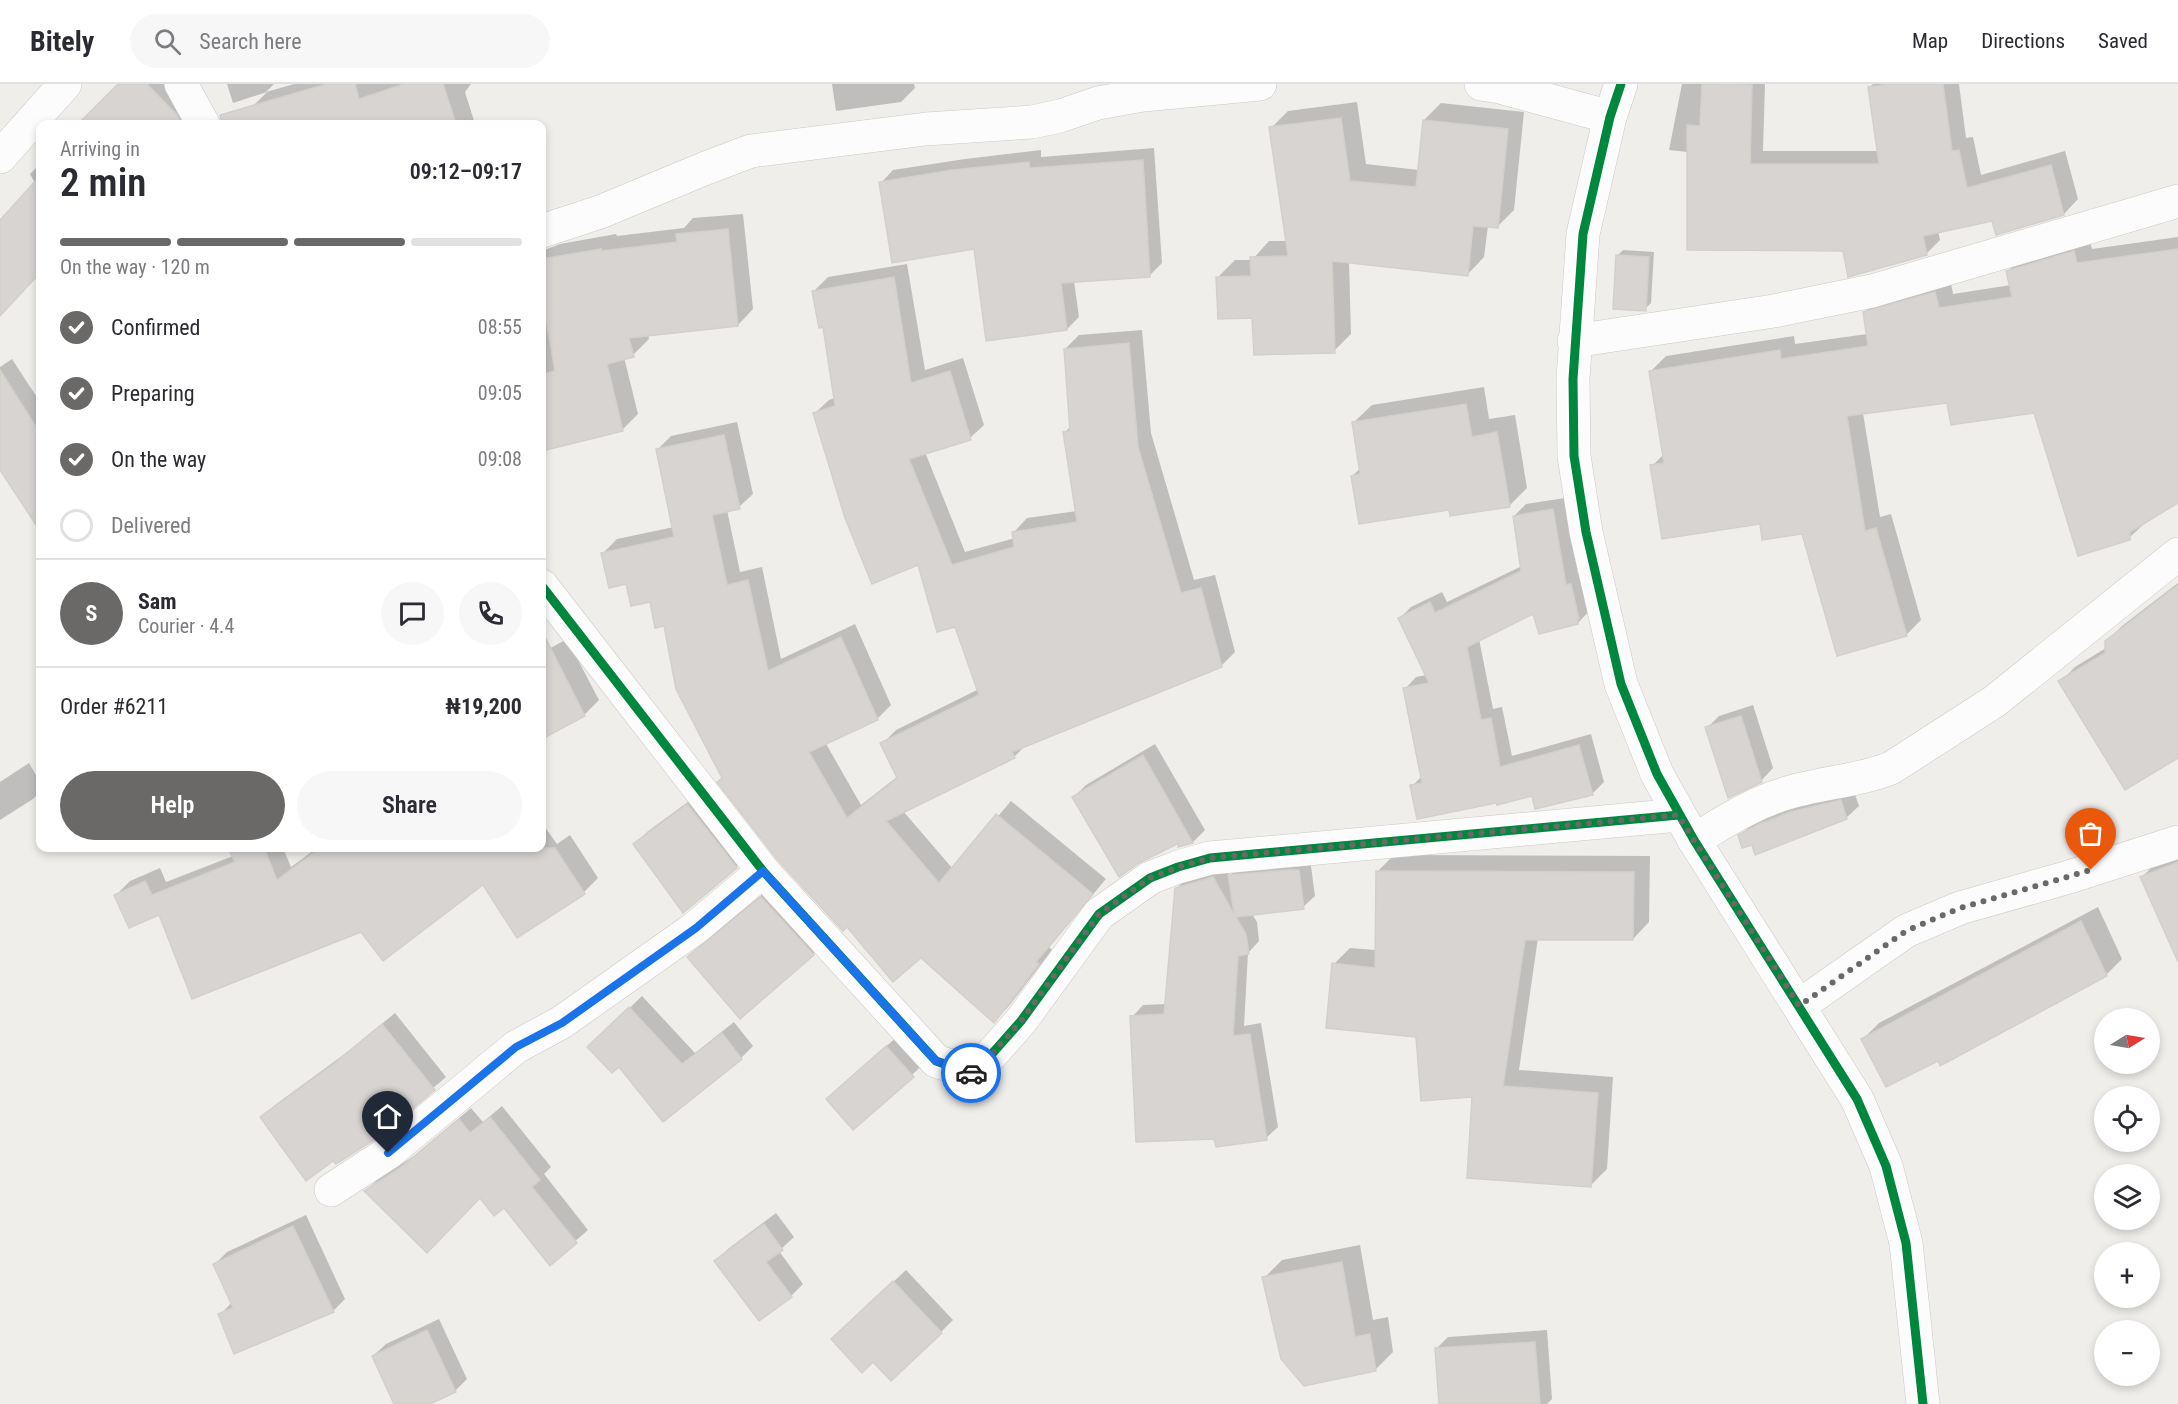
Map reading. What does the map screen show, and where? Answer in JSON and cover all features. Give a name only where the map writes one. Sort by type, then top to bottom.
[{"type":"street","points":[[0,157],[66,84]]},
{"type":"street","points":[[181,84],[201,120]]},
{"type":"street","points":[[546,230],[600,212],[751,151],[926,129],[1032,122],[1098,104],[1143,95],[1260,84]]},
{"type":"street","points":[[1481,84],[1500,87],[1610,117]]},
{"type":"street","points":[[1621,84],[1610,117],[1583,234],[1574,341],[1574,456],[1586,532],[1621,684],[1657,774],[1686,827],[1857,1099],[1886,1166],[1906,1243],[1923,1404]]},
{"type":"street","points":[[1574,341],[1774,311],[1872,291],[2178,201]]},
{"type":"street","points":[[546,591],[763,871],[936,1061],[974,1074],[1021,1021],[1099,914],[1150,878],[1210,858],[1686,827],[1785,793],[1875,774],[1891,768],[1995,701],[2178,554]]},
{"type":"street","points":[[1799,1006],[1906,931],[1917,926],[1960,908],[2069,878],[2178,842]]},
{"type":"street","points":[[331,1190],[388,1153],[516,1047],[562,1023],[696,928],[763,871]]},
{"type":"building","points":[[118,84],[147,84],[180,120],[82,120]]},
{"type":"building","points":[[327,84],[355,84],[359,99],[404,84],[443,84],[455,120],[221,120],[220,115]]},
{"type":"building","points":[[1702,84],[1752,85],[1750,164],[1879,164],[1868,87],[1891,84],[1943,84],[1952,151],[1959,150],[1967,188],[2051,165],[2064,215],[1996,235],[1992,221],[1923,236],[1927,255],[1848,277],[1843,251],[1687,250],[1687,125],[1700,126]]},
{"type":"building","points":[[1341,118],[1350,181],[1416,187],[1423,120],[1508,129],[1498,228],[1473,226],[1468,276],[1332,261],[1335,353],[1254,355],[1252,318],[1218,319],[1216,277],[1251,276],[1250,257],[1288,256],[1269,127]]},
{"type":"building","points":[[1143,160],[1150,277],[1061,283],[1067,330],[986,341],[974,249],[892,263],[879,182],[952,170],[1029,162],[1030,168]]},
{"type":"building","points":[[36,180],[36,277],[0,316],[0,220]]},
{"type":"building","points":[[728,229],[738,326],[629,338],[634,357],[607,364],[623,431],[546,450],[546,373],[555,371],[546,319],[546,258],[601,249],[601,251],[677,242],[676,234]]},
{"type":"building","points":[[2178,249],[2178,503],[2130,532],[2130,540],[2078,556],[2034,413],[1951,425],[1947,403],[1847,416],[1865,531],[1876,528],[1907,636],[1837,656],[1802,534],[1762,540],[1760,524],[1662,539],[1650,465],[1664,463],[1649,371],[1780,350],[1781,359],[1868,346],[1863,312],[1935,292],[1939,308],[2012,297],[2006,271],[2074,251],[2077,263]]},
{"type":"building","points":[[1616,255],[1649,257],[1646,311],[1613,309]]},
{"type":"building","points":[[894,277],[911,383],[950,371],[971,440],[909,459],[952,565],[1014,547],[1012,532],[1077,522],[1063,432],[1070,431],[1064,349],[1129,343],[1138,447],[1181,593],[1201,588],[1222,667],[1012,752],[1015,758],[886,821],[939,883],[996,814],[1093,894],[1036,962],[1039,964],[994,1023],[921,958],[893,982],[847,927],[843,931],[777,859],[717,782],[722,778],[676,689],[664,626],[655,628],[650,602],[631,606],[626,584],[609,588],[601,553],[674,537],[656,449],[724,435],[740,509],[712,515],[727,585],[748,580],[768,671],[841,637],[878,720],[809,752],[847,818],[897,778],[880,743],[979,695],[955,627],[937,632],[918,565],[872,584],[845,518],[813,413],[835,406],[823,327],[819,328],[812,291]]},
{"type":"building","points":[[0,370],[36,427],[36,525],[0,470]]},
{"type":"building","points":[[1466,404],[1472,437],[1497,432],[1510,507],[1450,516],[1449,510],[1359,524],[1351,476],[1360,474],[1352,422]]},
{"type":"building","points":[[1553,509],[1566,585],[1571,584],[1579,619],[1577,619],[1578,624],[1539,634],[1533,614],[1467,647],[1481,720],[1491,718],[1500,767],[1579,745],[1593,795],[1535,809],[1532,796],[1497,805],[1496,803],[1417,819],[1410,785],[1422,783],[1403,688],[1429,683],[1398,618],[1430,602],[1435,613],[1521,571],[1513,516]]},
{"type":"building","points":[[2178,585],[2178,758],[2125,790],[2058,681],[2105,653],[2105,641]]},
{"type":"building","points":[[546,639],[585,716],[546,737]]},
{"type":"building","points":[[1741,716],[1762,782],[1728,798],[1705,727]]},
{"type":"building","points":[[1143,755],[1193,843],[1178,847],[1179,843],[1139,863],[1119,877],[1072,797]]},
{"type":"building","points":[[1841,800],[1847,819],[1755,855],[1752,845],[1742,848],[1738,835],[1757,825],[1790,812]]},
{"type":"building","points":[[687,804],[737,868],[683,913],[633,844]]},
{"type":"building","points":[[546,848],[555,848],[585,894],[517,938],[483,885],[383,961],[361,932],[192,999],[159,915],[129,928],[114,895],[145,881],[152,895],[235,862],[230,852],[266,852],[277,880],[315,852],[546,852]]},
{"type":"building","points":[[2178,862],[2178,962],[2140,877]]},
{"type":"building","points":[[1299,870],[1304,909],[1236,917],[1246,934],[1249,954],[1238,956],[1233,1036],[1250,1034],[1267,1140],[1216,1147],[1214,1139],[1136,1142],[1130,1016],[1164,1014],[1175,888],[1213,877],[1234,914],[1228,875]]},
{"type":"building","points":[[1376,871],[1634,872],[1633,940],[1525,940],[1503,1086],[1598,1093],[1591,1187],[1467,1178],[1472,1097],[1421,1101],[1416,1037],[1326,1028],[1332,963],[1375,968]]},
{"type":"building","points":[[761,897],[814,955],[740,1019],[687,957]]},
{"type":"building","points":[[2081,921],[2107,976],[1940,1066],[1938,1061],[1886,1087],[1861,1039]]},
{"type":"building","points":[[629,1007],[682,1064],[722,1033],[742,1059],[663,1122],[619,1067],[612,1073],[587,1047]]},
{"type":"building","points":[[382,1024],[435,1090],[377,1138],[336,1164],[333,1161],[306,1181],[260,1117],[336,1062]]},
{"type":"building","points":[[886,1046],[914,1077],[853,1130],[826,1099]]},
{"type":"building","points":[[490,1117],[540,1180],[532,1187],[577,1243],[550,1266],[504,1208],[494,1216],[480,1198],[427,1253],[364,1191],[400,1168],[459,1119],[470,1133]]},
{"type":"building","points":[[764,1224],[783,1250],[766,1262],[792,1297],[759,1321],[714,1261]]},
{"type":"building","points":[[293,1226],[334,1312],[234,1354],[218,1314],[233,1308],[213,1264]]},
{"type":"building","points":[[1342,1262],[1355,1337],[1370,1334],[1376,1371],[1304,1386],[1281,1359],[1262,1277]]},
{"type":"building","points":[[893,1281],[942,1333],[891,1381],[873,1362],[862,1373],[831,1339]]},
{"type":"building","points":[[427,1330],[456,1392],[430,1404],[394,1404],[372,1356]]},
{"type":"building","points":[[1535,1342],[1540,1404],[1439,1404],[1435,1348]]},
{"type":"cycle path","points":[[1621,84],[1610,117],[1583,234],[1573,379],[1574,456],[1586,532],[1621,684],[1657,774],[1694,840],[1857,1099],[1886,1166],[1906,1243],[1923,1404]]},
{"type":"cycle path","points":[[546,591],[763,871],[936,1061],[974,1074],[1021,1021],[1099,914],[1150,878],[1178,867],[1210,858],[1679,815]]},
{"type":"way so far","points":[[971,1073],[974,1074],[1021,1021],[1099,914],[1150,878],[1210,858],[1678,815],[1799,1006],[1906,931],[1960,908],[2091,870]]},
{"type":"route","points":[[388,1153],[516,1047],[562,1023],[696,928],[763,871],[936,1061],[971,1073]]}]
